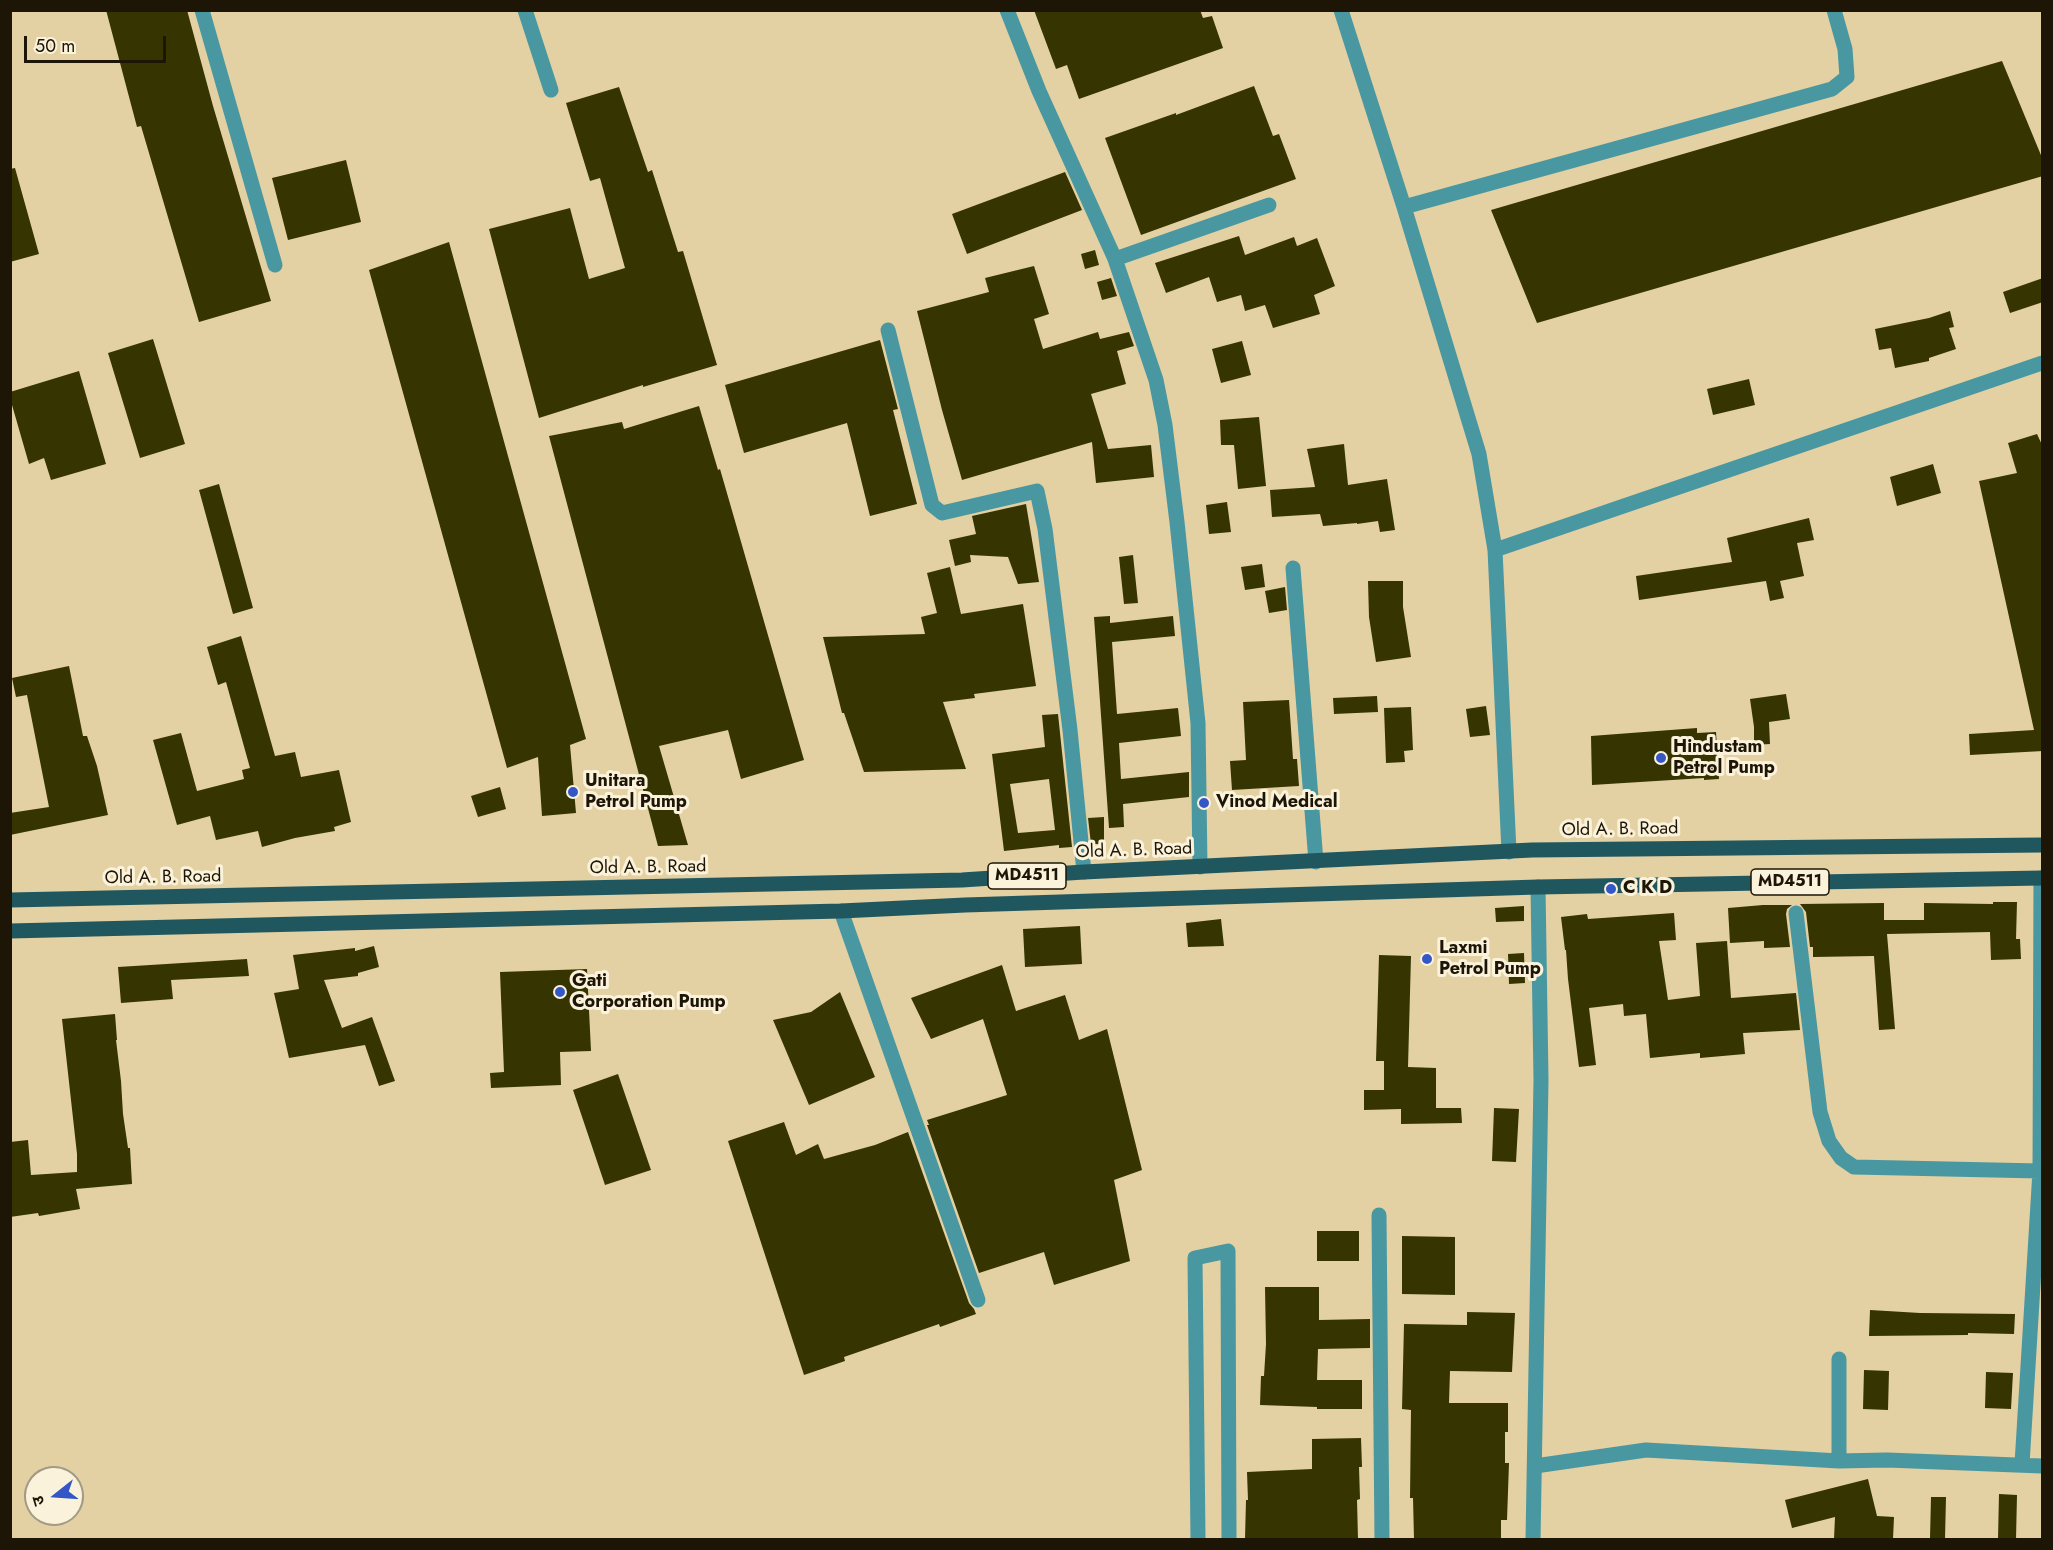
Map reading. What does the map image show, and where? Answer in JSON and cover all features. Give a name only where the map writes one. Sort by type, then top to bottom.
[{"type":"main road","name":"Old A. B. Road","points":[[10,900],[962,880],[1509,852],[2043,845]]},
{"type":"main road","name":"MD4511","points":[[10,931],[841,911],[1538,887],[2042,878]]},
{"type":"street","points":[[202,10],[275,265]]},
{"type":"street","points":[[525,10],[551,90]]},
{"type":"street","points":[[1007,10],[1039,91],[1115,259],[1156,380],[1165,425],[1198,723],[1200,867]]},
{"type":"street","points":[[1341,10],[1479,454],[1495,550],[1509,852]]},
{"type":"street","points":[[1404,207],[1832,89],[1847,77],[1845,49],[1834,10]]},
{"type":"street","points":[[1115,259],[1269,205]]},
{"type":"street","points":[[888,330],[932,505],[942,513],[1037,491],[1045,529],[1070,730],[1084,872]]},
{"type":"street","points":[[1495,550],[2043,363]]},
{"type":"street","points":[[1293,568],[1316,862]]},
{"type":"street","points":[[2022,1464],[2040,1171],[2042,878]]},
{"type":"street","points":[[1533,1539],[1541,1080],[1538,887]]},
{"type":"street","points":[[841,911],[978,1300]]},
{"type":"street","points":[[1796,913],[1820,1112],[1829,1141],[1841,1158],[1854,1167],[2040,1171]]},
{"type":"street","points":[[1379,1215],[1383,1539]]},
{"type":"street","points":[[1198,1539],[1195,1258],[1228,1251],[1229,1539]]},
{"type":"street","points":[[1839,1359],[1839,1461]]},
{"type":"street","points":[[1535,1466],[1646,1450],[1839,1461],[1887,1460],[2043,1466]]},
{"type":"building","points":[[106,10],[187,10],[271,301],[199,322],[141,126],[137,127]]},
{"type":"building","points":[[1034,10],[1200,10],[1203,18],[1212,16],[1223,48],[1079,99],[1067,65],[1056,69]]},
{"type":"building","points":[[2002,61],[2043,160],[2043,176],[1537,323],[1491,210]]},
{"type":"building","points":[[1254,86],[1273,136],[1279,134],[1296,179],[1141,235],[1105,138]]},
{"type":"building","points":[[619,87],[648,172],[652,170],[678,252],[683,251],[717,365],[643,387],[643,385],[539,418],[489,229],[570,208],[589,279],[625,268],[600,178],[590,181],[566,103]]},
{"type":"building","points":[[346,160],[361,222],[288,240],[272,178]]},
{"type":"building","points":[[15,168],[39,254],[10,262],[10,169]]},
{"type":"building","points":[[1065,172],[1082,210],[967,254],[952,214]]},
{"type":"building","points":[[1239,236],[1245,255],[1294,237],[1297,246],[1317,238],[1335,286],[1314,295],[1320,314],[1273,328],[1265,305],[1245,311],[1241,295],[1217,302],[1209,277],[1166,293],[1155,263]]},
{"type":"building","points":[[449,242],[586,739],[570,745],[576,813],[542,816],[538,757],[507,768],[369,270]]},
{"type":"building","points":[[1095,250],[1099,265],[1085,269],[1081,254]]},
{"type":"building","points":[[1034,266],[1049,314],[1034,319],[1043,349],[1098,332],[1100,339],[1129,332],[1134,346],[1117,351],[1126,384],[1091,394],[1108,449],[1151,445],[1154,477],[1096,483],[1092,442],[962,480],[917,311],[989,292],[985,278]]},
{"type":"building","points":[[1111,278],[1117,296],[1102,300],[1097,282]]},
{"type":"building","points":[[2043,278],[2043,302],[2010,313],[2003,292]]},
{"type":"building","points":[[1950,311],[1954,327],[1949,328],[1956,349],[1929,358],[1929,361],[1895,368],[1891,348],[1879,350],[1875,329],[1929,318]]},
{"type":"building","points":[[153,339],[185,444],[140,458],[108,353]]},
{"type":"building","points":[[880,340],[898,409],[893,410],[917,504],[870,516],[847,423],[744,453],[725,385]]},
{"type":"building","points":[[1242,341],[1251,375],[1221,383],[1212,349]]},
{"type":"building","points":[[79,371],[106,464],[51,480],[44,458],[29,464],[10,392]]},
{"type":"building","points":[[1749,379],[1755,405],[1713,415],[1707,389]]},
{"type":"building","points":[[699,406],[718,470],[720,469],[804,760],[741,779],[728,730],[659,746],[688,845],[658,846],[549,436],[622,422],[624,429]]},
{"type":"building","points":[[1259,417],[1266,486],[1238,489],[1234,445],[1221,445],[1220,420]]},
{"type":"building","points":[[2037,434],[2043,447],[2043,751],[1970,755],[1969,734],[2034,730],[1979,481],[2017,473],[2008,443]]},
{"type":"building","points":[[1344,444],[1348,485],[1387,479],[1395,530],[1380,532],[1378,521],[1323,526],[1320,514],[1272,517],[1270,490],[1315,487],[1307,449]]},
{"type":"building","points":[[1933,464],[1941,493],[1897,506],[1890,477]]},
{"type":"building","points":[[219,484],[253,608],[233,614],[199,490]]},
{"type":"building","points":[[1227,502],[1231,532],[1209,534],[1206,505]]},
{"type":"building","points":[[1026,504],[1039,582],[1018,584],[1008,557],[970,555],[971,562],[955,566],[949,540],[976,534],[972,516]]},
{"type":"building","points":[[1809,518],[1814,540],[1797,543],[1804,576],[1780,581],[1784,598],[1770,601],[1766,581],[1639,600],[1636,576],[1732,562],[1727,538]]},
{"type":"building","points":[[1133,555],[1138,603],[1124,604],[1119,557]]},
{"type":"building","points":[[1262,564],[1265,587],[1245,590],[1241,567]]},
{"type":"building","points":[[950,567],[961,614],[1023,604],[1036,686],[974,694],[975,698],[943,702],[966,769],[864,772],[844,713],[842,713],[823,637],[925,634],[921,617],[937,613],[927,573]]},
{"type":"building","points":[[1368,581],[1403,581],[1403,607],[1411,657],[1376,662],[1369,617]]},
{"type":"building","points":[[1285,587],[1287,610],[1269,613],[1265,591]]},
{"type":"building","points":[[1110,616],[1110,623],[1173,616],[1175,636],[1112,642],[1117,714],[1178,708],[1181,736],[1119,743],[1121,779],[1189,772],[1189,797],[1123,804],[1124,827],[1109,828],[1094,617]]},
{"type":"building","points":[[241,636],[275,756],[295,752],[301,777],[339,770],[351,822],[334,827],[335,831],[262,847],[258,831],[216,840],[210,816],[177,825],[153,740],[181,733],[197,791],[244,779],[242,770],[250,768],[226,682],[218,685],[207,647]]},
{"type":"building","points":[[69,666],[83,736],[87,736],[97,766],[108,815],[10,835],[10,813],[49,807],[27,695],[16,697],[12,678]]},
{"type":"building","points":[[1786,694],[1790,719],[1769,722],[1770,744],[1754,745],[1750,699]]},
{"type":"building","points":[[1377,696],[1378,712],[1334,714],[1333,698]]},
{"type":"building","points":[[1289,700],[1293,759],[1297,759],[1299,786],[1232,790],[1230,761],[1246,760],[1243,702]]},
{"type":"building","points":[[1486,706],[1490,735],[1470,737],[1466,709]]},
{"type":"building","points":[[1411,707],[1413,750],[1404,751],[1405,762],[1386,763],[1384,708]]},
{"type":"building","points":[[1058,714],[1072,847],[1059,848],[1059,845],[1004,851],[992,754],[1045,747],[1042,715]],"holes":[[[1049,779],[1055,830],[1018,833],[1010,784]]]},
{"type":"building","points":[[1697,728],[1697,733],[1716,732],[1719,779],[1592,785],[1591,736]]},
{"type":"building","points":[[500,787],[506,809],[478,817],[471,796]]},
{"type":"building","points":[[1104,817],[1104,844],[1091,844],[1088,818]]},
{"type":"building","points":[[1993,902],[2017,902],[2016,939],[2020,939],[2021,959],[1991,960],[1990,932],[1887,934],[1895,1029],[1879,1030],[1874,956],[1813,957],[1806,912],[1800,904],[1884,903],[1884,920],[1924,920],[1924,903],[1993,904]]},
{"type":"building","points":[[1792,905],[1787,909],[1786,914],[1790,947],[1764,948],[1764,941],[1730,943],[1728,908]]},
{"type":"building","points":[[1524,906],[1524,921],[1496,922],[1495,908]]},
{"type":"building","points":[[1674,913],[1676,940],[1659,941],[1668,1000],[1700,996],[1696,943],[1727,941],[1731,998],[1796,993],[1800,1030],[1743,1033],[1745,1054],[1700,1058],[1700,1053],[1650,1058],[1646,1014],[1624,1016],[1623,1004],[1589,1008],[1596,1065],[1579,1067],[1561,917],[1587,914],[1588,919]]},
{"type":"building","points":[[1221,919],[1224,946],[1188,947],[1186,923]]},
{"type":"building","points":[[1080,926],[1082,964],[1025,967],[1023,929]]},
{"type":"building","points":[[374,946],[379,967],[358,973],[358,976],[324,980],[342,1028],[372,1017],[395,1081],[379,1086],[365,1045],[289,1058],[274,993],[299,989],[293,955],[355,948],[355,951]]},
{"type":"building","points":[[1524,953],[1525,983],[1509,984],[1508,954]]},
{"type":"building","points":[[1379,955],[1411,956],[1408,1067],[1436,1068],[1436,1108],[1461,1108],[1462,1123],[1401,1124],[1401,1109],[1364,1110],[1364,1090],[1384,1090],[1384,1061],[1376,1061]]},
{"type":"building","points":[[247,959],[249,976],[171,980],[173,999],[121,1003],[118,967]]},
{"type":"building","points":[[1002,965],[1016,1011],[1065,995],[1079,1040],[1107,1029],[1142,1170],[1114,1180],[1130,1261],[1054,1285],[1044,1252],[979,1273],[927,1125],[929,1125],[927,1120],[1007,1095],[983,1019],[931,1039],[911,998]]},
{"type":"building","points":[[587,969],[591,1051],[560,1052],[561,1085],[491,1088],[490,1073],[504,1072],[500,972]]},
{"type":"building","points":[[840,992],[875,1077],[809,1105],[773,1020],[811,1012]]},
{"type":"building","points":[[115,1014],[123,1114],[128,1148],[130,1148],[132,1184],[76,1189],[80,1209],[39,1216],[38,1213],[10,1217],[10,1142],[28,1140],[31,1175],[77,1172],[62,1019]]},
{"type":"building","points":[[618,1074],[651,1170],[605,1185],[573,1090]]},
{"type":"building","points":[[1494,1108],[1519,1109],[1516,1162],[1492,1161]]},
{"type":"building","points":[[784,1122],[796,1155],[818,1144],[824,1159],[875,1145],[908,1132],[969,1303],[976,1314],[940,1327],[939,1324],[844,1357],[845,1361],[804,1375],[728,1141]]},
{"type":"building","points":[[1317,1231],[1359,1231],[1359,1261],[1317,1261]]},
{"type":"building","points":[[1402,1236],[1455,1237],[1455,1295],[1402,1294]]},
{"type":"building","points":[[1265,1287],[1319,1287],[1319,1320],[1370,1319],[1370,1348],[1318,1349],[1317,1380],[1362,1380],[1362,1409],[1260,1405],[1261,1376],[1264,1376],[1266,1344]]},
{"type":"building","points":[[1870,1310],[2015,1314],[2014,1334],[1869,1336]]},
{"type":"building","points":[[1467,1312],[1515,1313],[1512,1372],[1450,1371],[1449,1403],[1508,1403],[1508,1432],[1505,1432],[1505,1463],[1509,1463],[1507,1520],[1501,1520],[1501,1539],[1414,1539],[1413,1498],[1410,1498],[1411,1410],[1402,1409],[1404,1324],[1467,1325]]},
{"type":"building","points":[[1864,1370],[1889,1371],[1888,1410],[1863,1409]]},
{"type":"building","points":[[1986,1372],[2013,1373],[2011,1409],[1985,1408]]},
{"type":"building","points":[[1361,1438],[1360,1499],[1357,1500],[1358,1539],[1245,1539],[1246,1500],[1248,1500],[1247,1472],[1312,1469],[1312,1439]]},
{"type":"building","points":[[1868,1479],[1877,1516],[1894,1517],[1893,1539],[1834,1539],[1835,1517],[1792,1528],[1785,1500]]},
{"type":"building","points":[[1999,1494],[2017,1495],[2016,1539],[1998,1539]]},
{"type":"building","points":[[1931,1497],[1946,1497],[1945,1539],[1930,1538]]},
{"type":"place","name":"Hindustam Petrol Pump","points":[[1661,758]]},
{"type":"place","name":"Unitara Petrol Pump","points":[[573,792]]},
{"type":"place","name":"Vinod Medical","points":[[1204,803]]},
{"type":"place","name":"C K D","points":[[1611,889]]},
{"type":"place","name":"Laxmi Petrol Pump","points":[[1427,959]]},
{"type":"place","name":"Gati Corporation Pump","points":[[560,992]]}]
